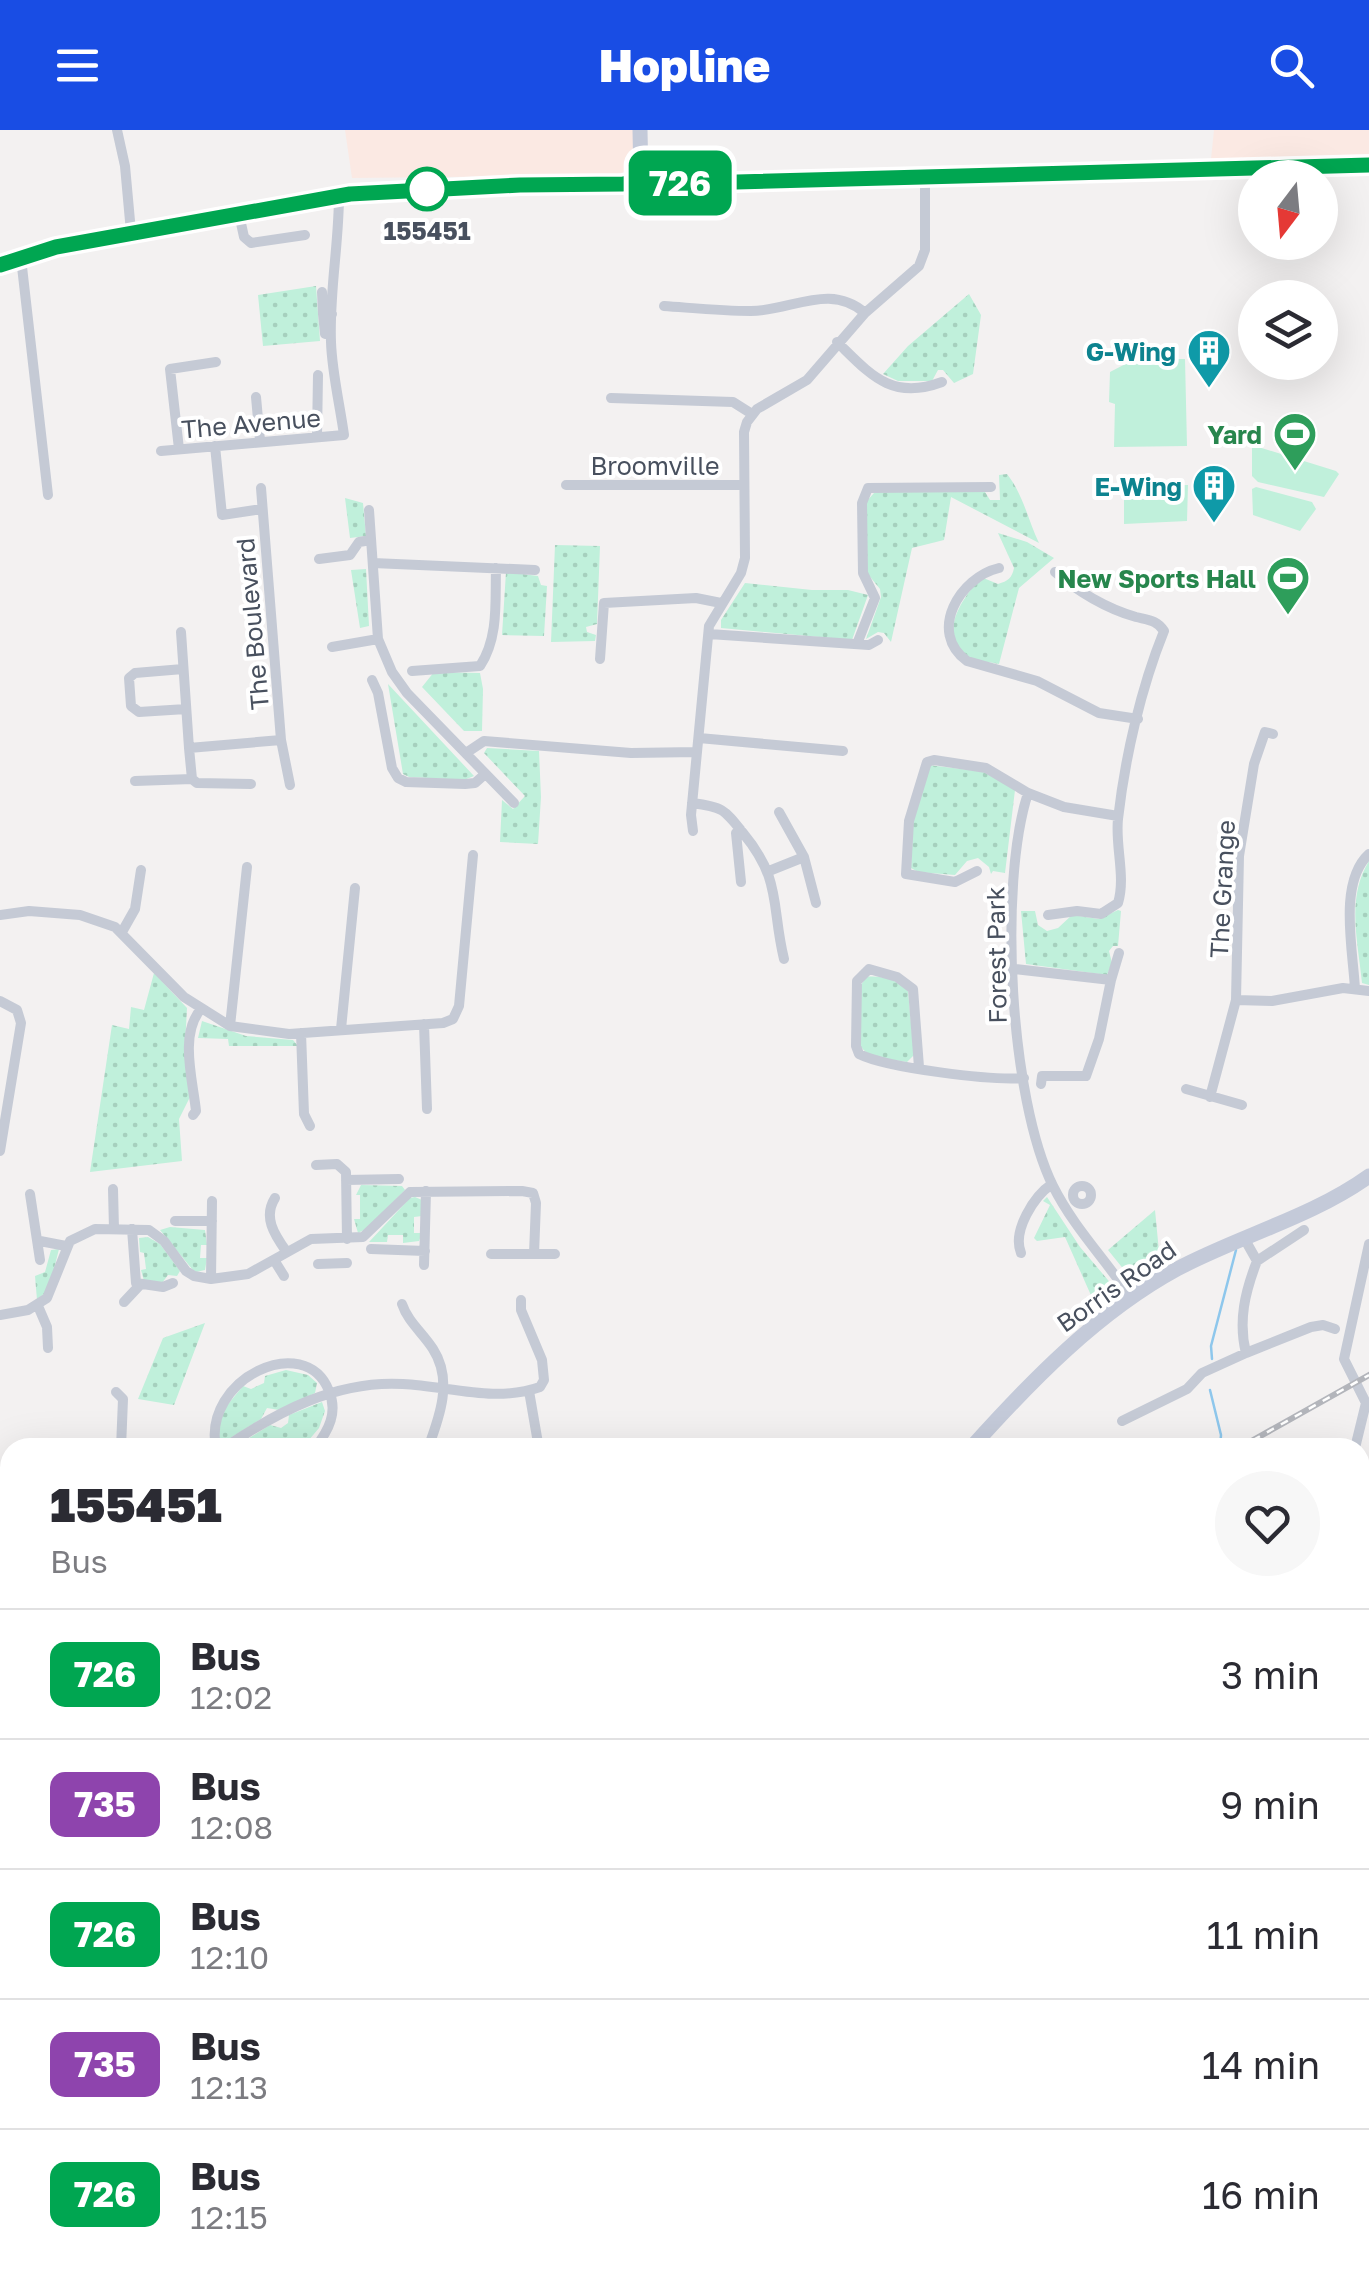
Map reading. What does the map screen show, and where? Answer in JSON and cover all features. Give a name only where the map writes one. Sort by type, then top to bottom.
[{"type":"main road","points":[[640,130],[642,180]]},
{"type":"main road","points":[[0,264],[131,232],[339,195],[623,184],[642,180],[664,184],[1369,165]]},
{"type":"main road","name":"Borris Road","points":[[981,1438],[1077,1340],[1174,1270],[1367,1182]]},
{"type":"street","points":[[117,130],[125,166],[131,232]]},
{"type":"street","points":[[611,398],[732,402],[752,414],[807,380],[865,312],[922,260],[924,178]]},
{"type":"street","points":[[325,334],[340,238],[339,195]]},
{"type":"street","points":[[239,214],[244,237],[251,243],[305,235]]},
{"type":"street","points":[[21,258],[48,495]]},
{"type":"street","points":[[322,292],[328,314]]},
{"type":"street","points":[[664,306],[754,311],[809,299],[843,299],[865,312]]},
{"type":"street","name":"The Avenue","points":[[161,451],[344,435],[328,314]]},
{"type":"street","points":[[838,342],[880,382],[908,386],[942,382]]},
{"type":"street","points":[[179,449],[170,369],[216,362]]},
{"type":"street","points":[[317,436],[318,375]]},
{"type":"street","points":[[256,397],[260,442]]},
{"type":"street","name":"Broomville","points":[[694,831],[692,802],[709,634],[721,603],[744,565],[744,432],[752,414]]},
{"type":"street","name":"The Boulevard","points":[[215,446],[222,515],[262,509],[282,740],[290,785]]},
{"type":"street","name":"Broomville","points":[[566,484],[744,484]]},
{"type":"street","points":[[857,644],[876,598],[863,573],[862,504],[868,488],[992,487]]},
{"type":"street","points":[[260,488],[262,509]]},
{"type":"street","points":[[368,510],[378,638],[392,672],[407,694],[514,803]]},
{"type":"street","points":[[319,559],[350,555],[360,542],[371,540]]},
{"type":"street","points":[[373,563],[535,570]]},
{"type":"street","points":[[412,670],[480,666],[494,634],[496,568]]},
{"type":"street","points":[[999,568],[976,577],[956,602],[949,634],[959,655],[967,661],[1038,681],[1099,713],[1138,718]]},
{"type":"street","points":[[1048,915],[1078,911],[1101,914],[1118,903],[1122,892],[1118,816],[1138,718],[1163,627],[1074,588],[1055,572]]},
{"type":"street","points":[[600,659],[604,603],[708,598],[721,603]]},
{"type":"street","points":[[181,632],[192,780]]},
{"type":"street","points":[[709,634],[870,645],[878,640]]},
{"type":"street","points":[[332,647],[378,638]]},
{"type":"street","points":[[183,668],[135,672],[130,678],[129,694],[131,706],[140,712],[186,709]]},
{"type":"street","points":[[372,680],[392,768],[398,778],[406,782],[465,784],[484,775]]},
{"type":"street","name":"The Grange","points":[[1210,1097],[1236,1000],[1239,856],[1254,764],[1264,732],[1273,734]]},
{"type":"street","points":[[699,738],[843,751]]},
{"type":"street","points":[[190,748],[282,740]]},
{"type":"street","points":[[466,753],[484,741],[631,752],[698,752]]},
{"type":"street","points":[[977,872],[955,882],[906,874],[909,821],[927,762],[975,765],[1064,807],[1118,816]]},
{"type":"street","points":[[135,782],[250,784]]},
{"type":"street","name":"Forest Park","points":[[1028,793],[1019,828],[1012,894],[1014,1007],[1036,1140],[1052,1184],[1068,1202],[1088,1244],[1132,1299]]},
{"type":"street","points":[[692,802],[719,806],[740,828],[769,870],[776,931],[784,959]]},
{"type":"street","points":[[779,812],[804,857],[816,903]]},
{"type":"street","points":[[740,828],[736,833],[741,882]]},
{"type":"street","points":[[0,915],[29,911],[80,915],[122,932],[184,997],[230,1026],[258,1032],[300,1033],[449,1022],[458,1012],[474,854]]},
{"type":"street","points":[[1355,988],[1350,890],[1356,872],[1369,854]]},
{"type":"street","points":[[769,870],[804,857]]},
{"type":"street","points":[[230,1026],[248,867]]},
{"type":"street","points":[[122,932],[135,909],[142,870]]},
{"type":"street","points":[[341,1029],[355,888]]},
{"type":"street","points":[[1041,1084],[1042,1076],[1086,1076],[1100,1039],[1120,953]]},
{"type":"street","points":[[1014,969],[1111,980]]},
{"type":"street","points":[[919,1067],[913,988],[897,977],[869,970],[857,981],[859,1054],[919,1067],[972,1076],[1024,1078]]},
{"type":"street","points":[[1236,1000],[1272,1001],[1355,988],[1369,990]]},
{"type":"street","points":[[0,1001],[20,1014],[20,1036],[0,1151]]},
{"type":"street","points":[[193,1115],[196,1112],[190,1036],[192,1019],[201,1009]]},
{"type":"street","points":[[424,1024],[427,1110]]},
{"type":"street","points":[[300,1033],[304,1114],[310,1126]]},
{"type":"street","points":[[1186,1090],[1242,1105]]},
{"type":"street","points":[[316,1165],[341,1166],[346,1172],[347,1240]]},
{"type":"street","points":[[346,1180],[399,1179]]},
{"type":"street","points":[[1020,1253],[1018,1236],[1040,1192],[1052,1184]]},
{"type":"street","points":[[113,1189],[114,1229]]},
{"type":"street","points":[[424,1265],[426,1190]]},
{"type":"street","points":[[0,1315],[38,1306],[52,1292],[66,1246],[86,1231],[142,1228],[154,1233],[186,1271],[201,1278],[239,1278],[310,1240],[363,1237],[410,1192],[426,1190],[533,1194],[534,1254]]},
{"type":"street","points":[[30,1194],[40,1260]]},
{"type":"street","points":[[275,1198],[269,1219],[286,1251]]},
{"type":"street","points":[[210,1279],[212,1202]]},
{"type":"street","points":[[175,1221],[212,1221]]},
{"type":"street","points":[[132,1230],[139,1286]]},
{"type":"street","points":[[1246,1353],[1242,1339],[1243,1307],[1257,1262],[1304,1230]]},
{"type":"street","points":[[1244,1238],[1257,1262]]},
{"type":"street","points":[[328,1240],[324,1264],[347,1263]]},
{"type":"street","points":[[40,1241],[66,1246]]},
{"type":"street","points":[[1358,1438],[1366,1403],[1344,1359],[1369,1244]]},
{"type":"street","points":[[371,1249],[425,1250]]},
{"type":"street","points":[[491,1254],[555,1254]]},
{"type":"street","points":[[274,1260],[284,1276]]},
{"type":"street","points":[[124,1302],[139,1286],[163,1287],[173,1283]]},
{"type":"street","points":[[240,1438],[277,1414],[330,1393],[398,1383],[480,1394],[529,1391],[540,1386],[544,1380],[542,1360],[521,1300]]},
{"type":"street","points":[[402,1304],[434,1349],[443,1369],[445,1388],[431,1438]]},
{"type":"street","points":[[38,1306],[47,1328],[48,1348]]},
{"type":"street","points":[[1122,1421],[1188,1389],[1202,1373],[1246,1353],[1322,1325],[1335,1329]]},
{"type":"street","points":[[215,1438],[222,1402],[242,1379],[283,1363],[300,1365],[319,1375],[330,1393],[334,1403],[332,1418],[321,1438]]},
{"type":"street","points":[[529,1391],[535,1438]]},
{"type":"street","points":[[116,1392],[124,1399],[122,1438]]},
{"type":"shaded area","points":[[345,130],[639,130],[637,158],[624,172],[614,175],[352,178]]},
{"type":"shaded area","points":[[1214,130],[1369,130],[1369,156],[1211,159]]},
{"type":"green space","points":[[316,286],[320,341],[263,346],[258,295]]},
{"type":"green space","points":[[969,294],[981,315],[973,374],[954,383],[943,370],[938,370],[932,381],[898,381],[883,374],[908,346]]},
{"type":"green space","points":[[1135,359],[1185,359],[1187,446],[1114,447],[1115,404],[1109,402],[1110,372]]},
{"type":"green space","name":"Yard","points":[[1252,445],[1339,474],[1324,497],[1258,482],[1252,476]]},
{"type":"green space","points":[[1007,474],[1039,543],[951,497],[944,540],[912,548],[891,642],[878,632],[866,639],[881,597],[880,589],[867,573],[866,502],[882,491],[985,492],[990,500],[1000,500],[999,475]]},
{"type":"green space","points":[[1188,485],[1187,521],[1124,524],[1124,486]]},
{"type":"green space","name":"Yard","points":[[1252,489],[1312,502],[1316,509],[1300,531],[1253,515]]},
{"type":"green space","points":[[345,498],[363,503],[366,536],[350,538]]},
{"type":"green space","points":[[998,533],[1027,542],[1054,558],[1019,588],[999,664],[967,656],[958,647],[953,626],[961,605],[981,577],[998,584],[1012,574],[1014,568]]},
{"type":"green space","points":[[555,545],[600,546],[597,624],[586,627],[587,632],[596,635],[595,641],[551,642]]},
{"type":"green space","points":[[366,569],[369,626],[360,628],[351,570]]},
{"type":"green space","points":[[506,572],[538,576],[541,585],[547,586],[544,636],[502,635]]},
{"type":"green space","points":[[745,583],[848,590],[868,595],[852,640],[721,628],[721,620]]},
{"type":"green space","points":[[434,672],[480,673],[482,731],[464,731],[422,687]]},
{"type":"green space","points":[[388,684],[474,776],[464,780],[403,774]]},
{"type":"green space","points":[[487,748],[539,751],[538,844],[500,842],[502,800],[513,809],[525,796],[484,753]]},
{"type":"green space","points":[[929,765],[985,772],[1015,790],[1005,873],[991,874],[978,858],[967,861],[955,875],[911,868],[913,821]]},
{"type":"green space","points":[[1369,861],[1369,985],[1362,983],[1355,920],[1358,890]]},
{"type":"green space","points":[[1118,910],[1118,946],[1109,951],[1112,963],[1107,975],[1026,964],[1021,911],[1035,911],[1038,925],[1047,931],[1058,928],[1072,915],[1099,919]]},
{"type":"green space","points":[[154,973],[187,1008],[185,1046],[190,1097],[179,1119],[182,1161],[90,1172],[112,1025],[129,1029],[131,1007],[144,1010]]},
{"type":"green space","points":[[866,977],[889,979],[908,991],[914,1055],[907,1062],[874,1056],[860,1045],[861,985]]},
{"type":"green space","points":[[202,1021],[246,1036],[293,1040],[298,1046],[229,1046],[228,1039],[198,1038]]},
{"type":"green space","points":[[361,1185],[402,1186],[405,1190],[358,1233],[354,1219],[360,1219],[360,1195],[356,1195]]},
{"type":"green space","points":[[1047,1197],[1080,1247],[1113,1286],[1115,1295],[1098,1311],[1065,1237],[1037,1241],[1034,1238],[1050,1205],[1043,1201]]},
{"type":"green space","points":[[410,1198],[422,1200],[422,1216],[414,1217],[414,1233],[422,1233],[419,1241],[403,1243],[403,1235],[388,1235],[387,1242],[369,1242]]},
{"type":"green space","points":[[1155,1210],[1160,1262],[1137,1277],[1129,1276],[1108,1250]]},
{"type":"green space","points":[[160,1230],[205,1230],[207,1245],[201,1245],[200,1258],[207,1258],[205,1270],[192,1269]]},
{"type":"green space","points":[[148,1237],[160,1244],[180,1271],[177,1276],[168,1275],[162,1283],[144,1281],[141,1270],[146,1269],[139,1238]]},
{"type":"green space","points":[[59,1249],[49,1289],[37,1300],[35,1276],[45,1272],[51,1250]]},
{"type":"green space","points":[[205,1323],[174,1405],[138,1399],[163,1338]]},
{"type":"green space","points":[[286,1370],[308,1375],[317,1383],[315,1393],[279,1410],[267,1408],[261,1419],[230,1438],[219,1438],[220,1414],[243,1386],[251,1389],[264,1383],[265,1376]]},
{"type":"green space","points":[[322,1402],[325,1411],[311,1438],[249,1438],[270,1425],[281,1428],[288,1423],[289,1415]]},
{"type":"waterway","points":[[1212,1359],[1211,1346],[1236,1250]]},
{"type":"waterway","points":[[1210,1390],[1221,1438]]},
{"type":"railway","points":[[1257,1438],[1369,1375]]},
{"type":"bus line","name":"726","points":[[0,265],[56,247],[350,194],[623,184],[642,180],[664,184],[1369,165]]},
{"type":"place","name":"155451","points":[[427,189]]},
{"type":"place","name":"G-Wing","points":[[1209,389]]},
{"type":"place","name":"Yard","points":[[1295,472]]},
{"type":"place","name":"E-Wing","points":[[1214,524]]},
{"type":"place","name":"New Sports Hall","points":[[1288,616]]}]
